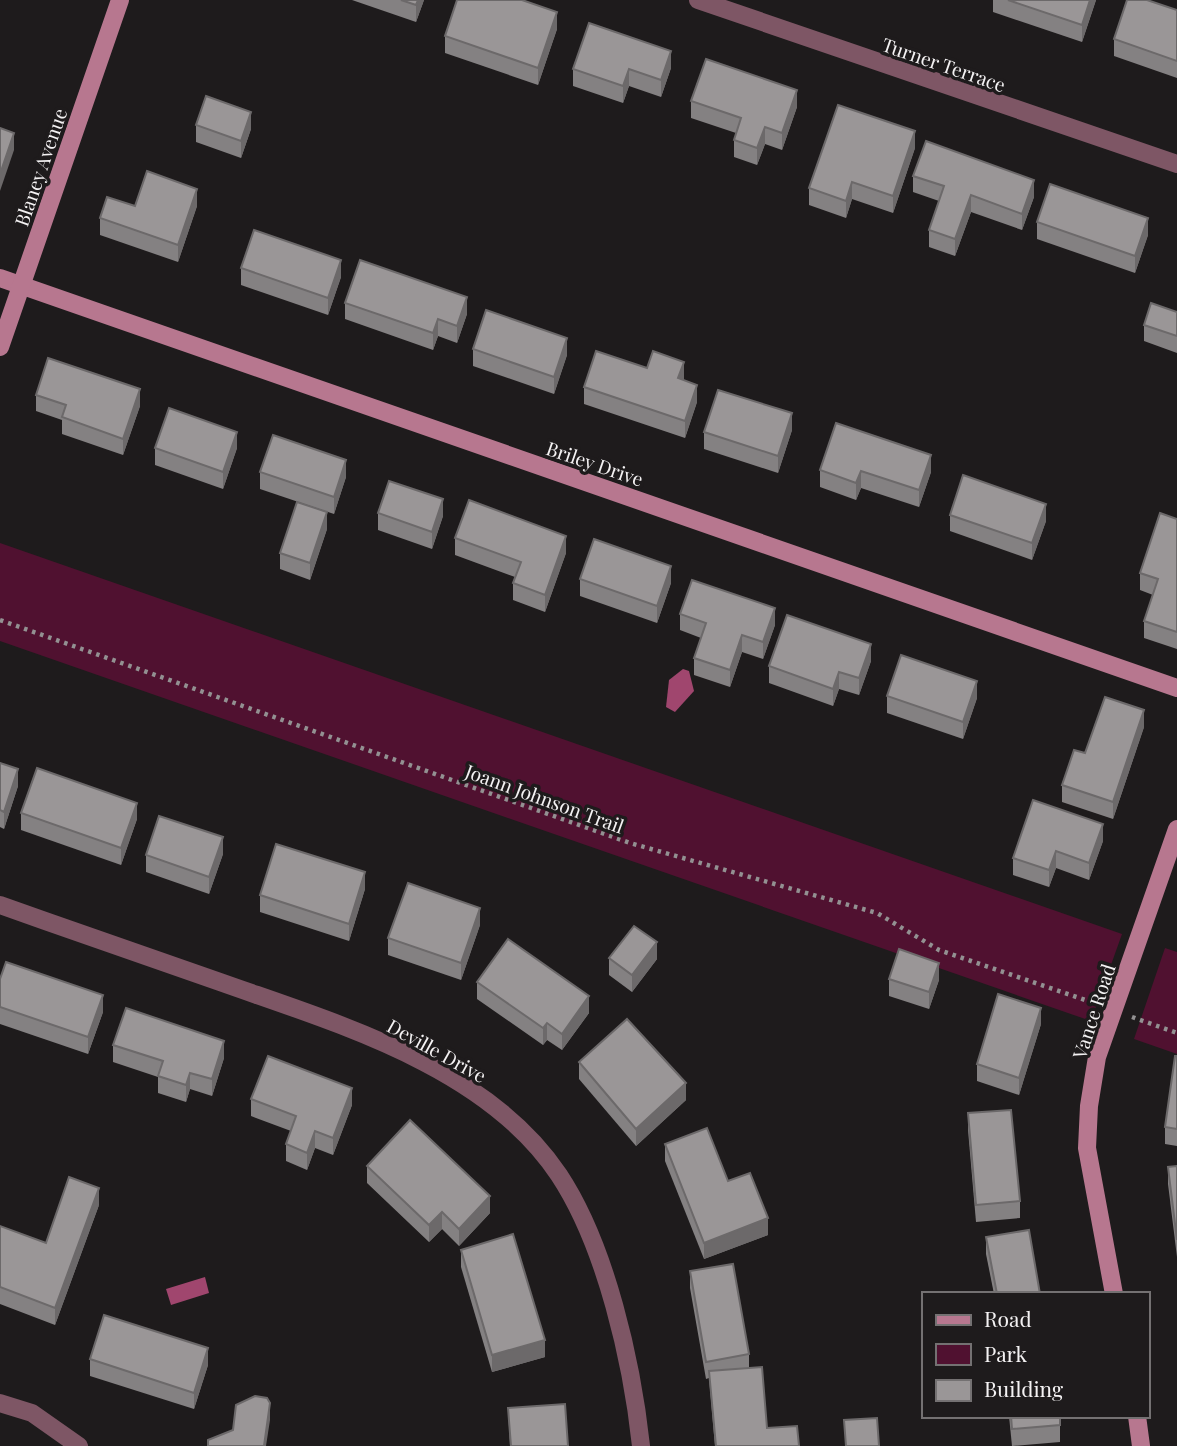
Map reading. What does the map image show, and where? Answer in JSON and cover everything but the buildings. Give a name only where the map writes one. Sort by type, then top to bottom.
[{"type":"street","name":"Blaney Avenue","points":[[0,347],[120,0]]},
{"type":"street","name":"Turner Terrace","points":[[698,0],[1177,164]]},
{"type":"street","name":"Briley Drive","points":[[0,278],[1177,688]]},
{"type":"street","name":"Vance Road","points":[[1114,1292],[1087,1148],[1089,1106],[1097,1056],[1177,829]]},
{"type":"street","name":"Deville Drive","points":[[0,905],[357,1031],[441,1072],[487,1102],[523,1133],[558,1173],[584,1218],[607,1284],[636,1405],[640,1446]]},
{"type":"street","points":[[0,1403],[32,1413],[79,1446]]},
{"type":"street","points":[[1137,1418],[1141,1446]]},
{"type":"path","name":"Joann Johnson Trail","points":[[0,620],[630,843],[877,913],[939,950],[1080,999]]},
{"type":"path","points":[[1153,1024],[1177,1032]]},
{"type":"green space","points":[[0,543],[1122,934],[1091,1021],[0,641]]},
{"type":"green space","points":[[1165,948],[1177,952],[1177,1054],[1134,1039]]},
{"type":"shaded area","points":[[683,669],[689,671],[694,691],[675,712],[666,707],[669,680]]},
{"type":"shaded area","points":[[205,1277],[209,1293],[171,1305],[166,1289]]}]
